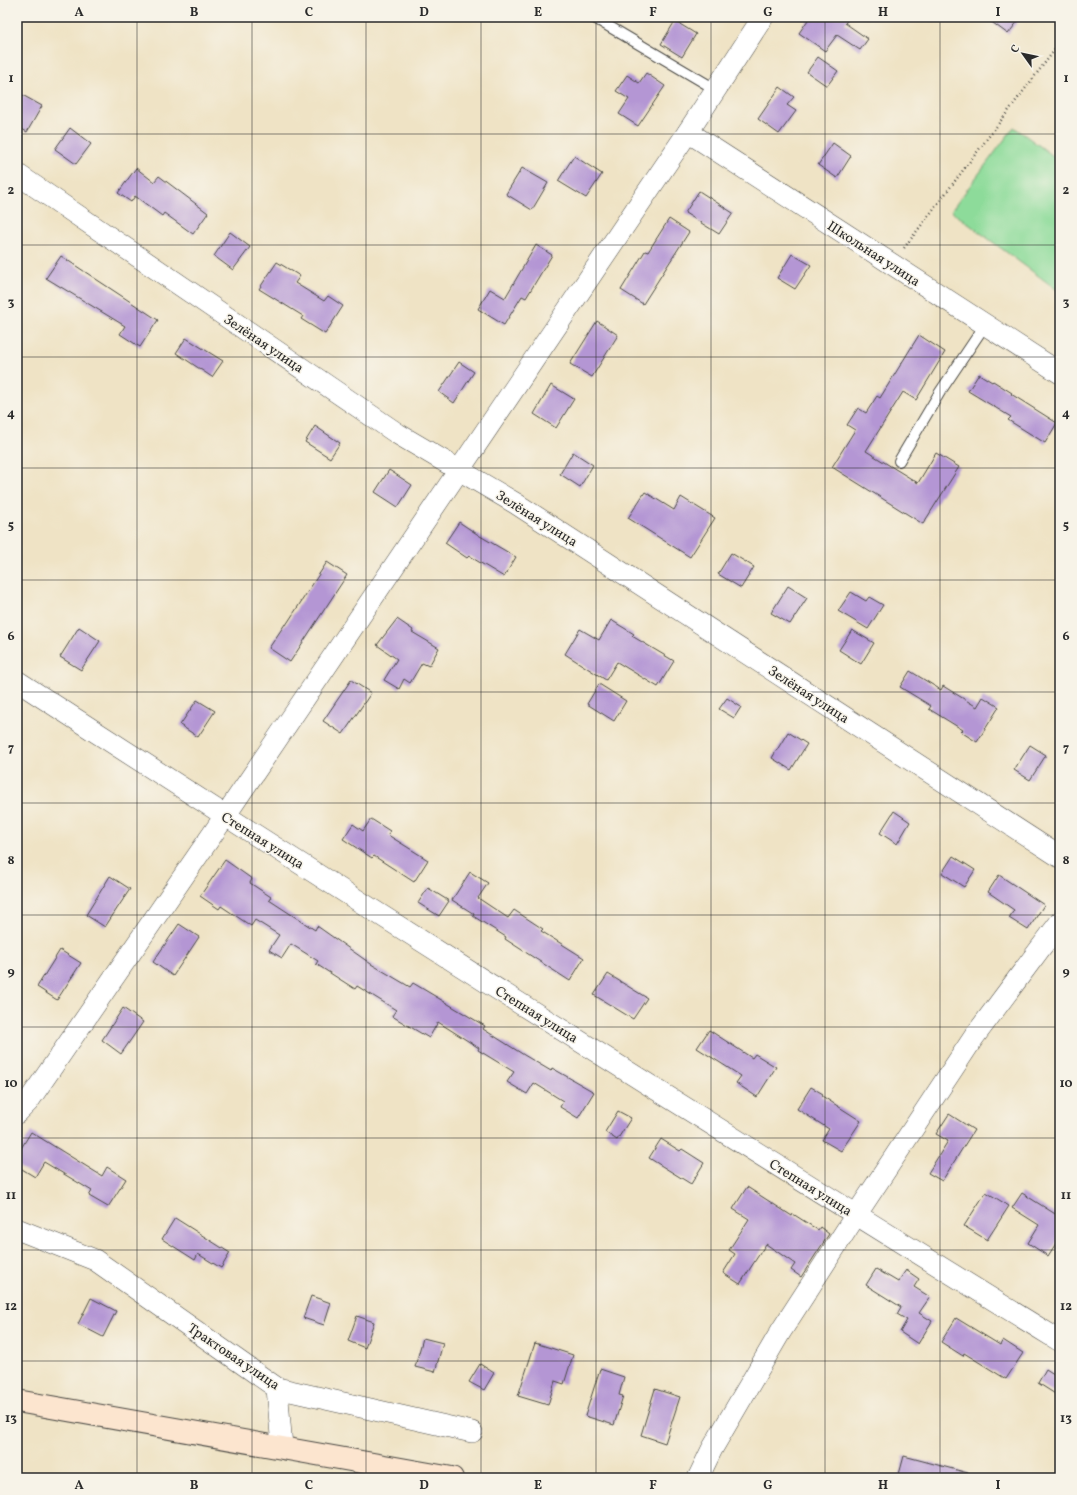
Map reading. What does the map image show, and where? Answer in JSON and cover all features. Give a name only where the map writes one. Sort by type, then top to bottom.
[{"type":"main road","points":[[17,1401],[452,1478]]},
{"type":"street","points":[[17,1113],[28,1102],[225,816],[688,132],[763,17]]},
{"type":"street","name":"Школьная улица","points":[[688,132],[1060,373]]},
{"type":"street","name":"Зелёная улица","points":[[17,174],[398,434],[515,503],[1060,857]]},
{"type":"street","name":"Степная улица","points":[[17,681],[225,816],[856,1215],[1060,1341]]},
{"type":"street","points":[[698,1478],[712,1449],[781,1331],[856,1215],[974,1037],[1060,922]]},
{"type":"street","name":"Трактовая улица","points":[[17,1229],[95,1260],[277,1388],[472,1432]]},
{"type":"street","points":[[277,1388],[282,1447]]},
{"type":"lane","points":[[593,17],[715,89]]},
{"type":"lane","points":[[899,461],[940,392],[985,325]]},
{"type":"path","points":[[892,264],[1060,44]]},
{"type":"green space","points":[[1014,127],[1060,161],[1060,292],[951,211]]},
{"type":"building","points":[[810,17],[850,17],[845,23],[868,39],[860,50],[837,35],[825,51],[799,33]]},
{"type":"building","points":[[985,17],[1021,17],[1008,34]]},
{"type":"building","points":[[675,21],[696,34],[682,57],[661,44]]},
{"type":"building","points":[[818,57],[838,71],[827,86],[807,72]]},
{"type":"building","points":[[646,73],[665,86],[638,126],[619,114],[629,99],[616,91],[627,75],[639,83]]},
{"type":"building","points":[[780,87],[794,97],[787,105],[796,111],[779,134],[758,119]]},
{"type":"building","points":[[17,92],[42,106],[27,132],[17,126]]},
{"type":"building","points":[[70,128],[91,144],[76,164],[55,149]]},
{"type":"building","points":[[833,143],[851,156],[837,178],[818,165]]},
{"type":"building","points":[[574,156],[602,174],[586,198],[558,181]]},
{"type":"building","points":[[136,168],[154,182],[159,176],[208,213],[193,234],[164,213],[162,216],[135,196],[131,202],[118,193]]},
{"type":"building","points":[[522,168],[548,183],[532,210],[506,194]]},
{"type":"building","points":[[699,191],[733,213],[719,234],[685,213]]},
{"type":"building","points":[[669,219],[689,232],[643,304],[621,290],[645,251],[648,252]]},
{"type":"building","points":[[230,232],[250,247],[233,270],[214,256]]},
{"type":"building","points":[[536,245],[552,255],[526,298],[522,296],[504,325],[478,309],[490,289],[505,298]]},
{"type":"building","points":[[792,254],[811,265],[795,289],[777,278]]},
{"type":"building","points":[[61,256],[158,320],[140,347],[120,334],[125,326],[46,278]]},
{"type":"building","points":[[277,262],[300,276],[295,283],[324,301],[328,296],[343,306],[325,334],[301,319],[303,316],[259,289]]},
{"type":"building","points":[[597,321],[618,335],[592,377],[570,364]]},
{"type":"building","points":[[919,335],[945,352],[916,400],[903,392],[866,451],[918,483],[936,453],[959,467],[923,524],[832,467],[855,430],[847,425],[858,408],[866,413],[877,396],[880,398]]},
{"type":"building","points":[[186,338],[223,361],[212,377],[176,353]]},
{"type":"building","points":[[459,362],[474,372],[454,403],[439,392]]},
{"type":"building","points":[[979,374],[992,382],[993,381],[1057,423],[1045,443],[1008,420],[1011,417],[968,391]]},
{"type":"building","points":[[551,385],[574,399],[556,428],[534,414]]},
{"type":"building","points":[[315,426],[340,443],[330,458],[305,442]]},
{"type":"building","points":[[573,452],[593,465],[580,487],[560,474]]},
{"type":"building","points":[[389,470],[412,485],[398,507],[375,492]]},
{"type":"building","points":[[645,492],[674,510],[681,497],[715,518],[690,557],[628,518]]},
{"type":"building","points":[[459,522],[516,557],[504,577],[469,556],[467,558],[445,543]]},
{"type":"building","points":[[731,553],[754,567],[741,588],[718,574]]},
{"type":"building","points":[[327,562],[347,575],[290,662],[269,648],[285,624],[286,625]]},
{"type":"building","points":[[788,586],[807,598],[790,624],[771,613]]},
{"type":"building","points":[[851,592],[866,601],[869,597],[883,605],[868,629],[838,611]]},
{"type":"building","points":[[397,619],[413,630],[412,632],[439,648],[429,666],[422,663],[410,683],[404,679],[399,689],[384,680],[397,659],[377,645]]},
{"type":"building","points":[[611,620],[634,634],[632,636],[674,661],[658,687],[617,662],[606,680],[565,654],[580,629],[599,640]]},
{"type":"building","points":[[79,627],[100,641],[81,670],[60,657]]},
{"type":"building","points":[[852,630],[874,643],[861,664],[839,650]]},
{"type":"building","points":[[910,671],[941,690],[943,686],[977,707],[983,697],[999,707],[977,742],[961,732],[963,730],[929,709],[931,706],[900,687]]},
{"type":"building","points":[[351,680],[371,693],[343,734],[323,721]]},
{"type":"building","points":[[599,684],[626,701],[614,721],[587,704]]},
{"type":"building","points":[[727,698],[741,707],[734,718],[719,709]]},
{"type":"building","points":[[197,700],[215,711],[198,737],[180,725]]},
{"type":"building","points":[[788,732],[807,744],[791,770],[772,758]]},
{"type":"building","points":[[1030,745],[1046,755],[1030,780],[1014,770]]},
{"type":"building","points":[[894,811],[910,822],[897,844],[880,833]]},
{"type":"building","points":[[371,819],[390,831],[388,835],[428,860],[414,882],[374,856],[372,858],[343,839],[353,824],[363,831]]},
{"type":"building","points":[[953,856],[975,870],[964,887],[942,873]]},
{"type":"building","points":[[225,860],[252,879],[250,883],[271,897],[269,900],[315,930],[317,926],[371,964],[410,987],[413,983],[485,1026],[483,1029],[524,1055],[551,1071],[552,1068],[594,1092],[578,1118],[560,1107],[563,1101],[534,1083],[527,1094],[507,1082],[514,1072],[478,1050],[479,1048],[438,1022],[429,1038],[392,1016],[396,1010],[357,986],[355,989],[316,964],[318,961],[291,944],[282,958],[269,950],[279,935],[255,920],[251,926],[221,906],[219,909],[200,896]]},
{"type":"building","points":[[470,872],[488,883],[478,898],[508,918],[514,910],[543,929],[541,931],[584,958],[570,981],[505,939],[506,937],[473,916],[474,914],[452,900]]},
{"type":"building","points":[[999,875],[1044,905],[1028,930],[1009,918],[1014,910],[988,892]]},
{"type":"building","points":[[110,876],[130,889],[105,927],[86,915]]},
{"type":"building","points":[[428,888],[449,901],[439,916],[418,903]]},
{"type":"building","points":[[179,924],[199,937],[173,976],[153,962]]},
{"type":"building","points":[[60,950],[81,963],[57,1000],[37,987]]},
{"type":"building","points":[[608,974],[647,998],[633,1019],[594,995]]},
{"type":"building","points":[[123,1008],[143,1022],[121,1054],[102,1040]]},
{"type":"building","points":[[709,1030],[752,1058],[755,1054],[776,1067],[757,1097],[736,1083],[741,1076],[697,1048]]},
{"type":"building","points":[[811,1087],[823,1094],[822,1096],[861,1121],[841,1151],[822,1140],[829,1129],[797,1109]]},
{"type":"building","points":[[618,1111],[631,1118],[617,1140],[605,1132]]},
{"type":"building","points":[[949,1114],[974,1130],[942,1181],[928,1173],[948,1141],[936,1134]]},
{"type":"building","points":[[31,1132],[102,1176],[107,1167],[126,1179],[108,1207],[89,1196],[92,1191],[44,1162],[35,1177],[17,1166],[17,1155]]},
{"type":"building","points":[[661,1139],[680,1151],[682,1149],[704,1163],[691,1184],[649,1158]]},
{"type":"building","points":[[747,1187],[792,1216],[793,1214],[818,1230],[820,1227],[829,1234],[801,1277],[791,1270],[795,1264],[766,1244],[740,1284],[723,1273],[735,1254],[729,1250],[749,1219],[733,1209]]},
{"type":"building","points":[[986,1192],[1009,1206],[987,1240],[964,1226]]},
{"type":"building","points":[[1022,1193],[1060,1217],[1060,1237],[1048,1256],[1028,1243],[1039,1225],[1012,1208]]},
{"type":"building","points":[[175,1218],[230,1253],[221,1268],[198,1254],[195,1260],[162,1239]]},
{"type":"building","points":[[876,1269],[898,1282],[906,1270],[919,1279],[914,1287],[930,1297],[919,1313],[932,1321],[918,1344],[900,1332],[907,1320],[897,1314],[901,1307],[866,1285]]},
{"type":"building","points":[[311,1296],[331,1303],[324,1325],[303,1318]]},
{"type":"building","points":[[91,1298],[116,1311],[103,1337],[78,1324]]},
{"type":"building","points":[[357,1316],[374,1322],[365,1348],[348,1341]]},
{"type":"building","points":[[956,1318],[1000,1345],[1003,1340],[1023,1353],[1006,1379],[964,1353],[963,1356],[941,1342]]},
{"type":"building","points":[[423,1338],[443,1343],[435,1372],[415,1367]]},
{"type":"building","points":[[535,1343],[573,1355],[564,1384],[555,1381],[548,1405],[518,1396]]},
{"type":"building","points":[[480,1364],[494,1373],[484,1390],[469,1382]]},
{"type":"building","points":[[600,1369],[624,1377],[619,1395],[623,1396],[614,1425],[585,1416]]},
{"type":"building","points":[[1046,1369],[1060,1378],[1060,1397],[1038,1383]]},
{"type":"building","points":[[655,1389],[680,1397],[665,1443],[641,1435]]},
{"type":"building","points":[[904,1456],[968,1473],[967,1478],[898,1478]]}]
